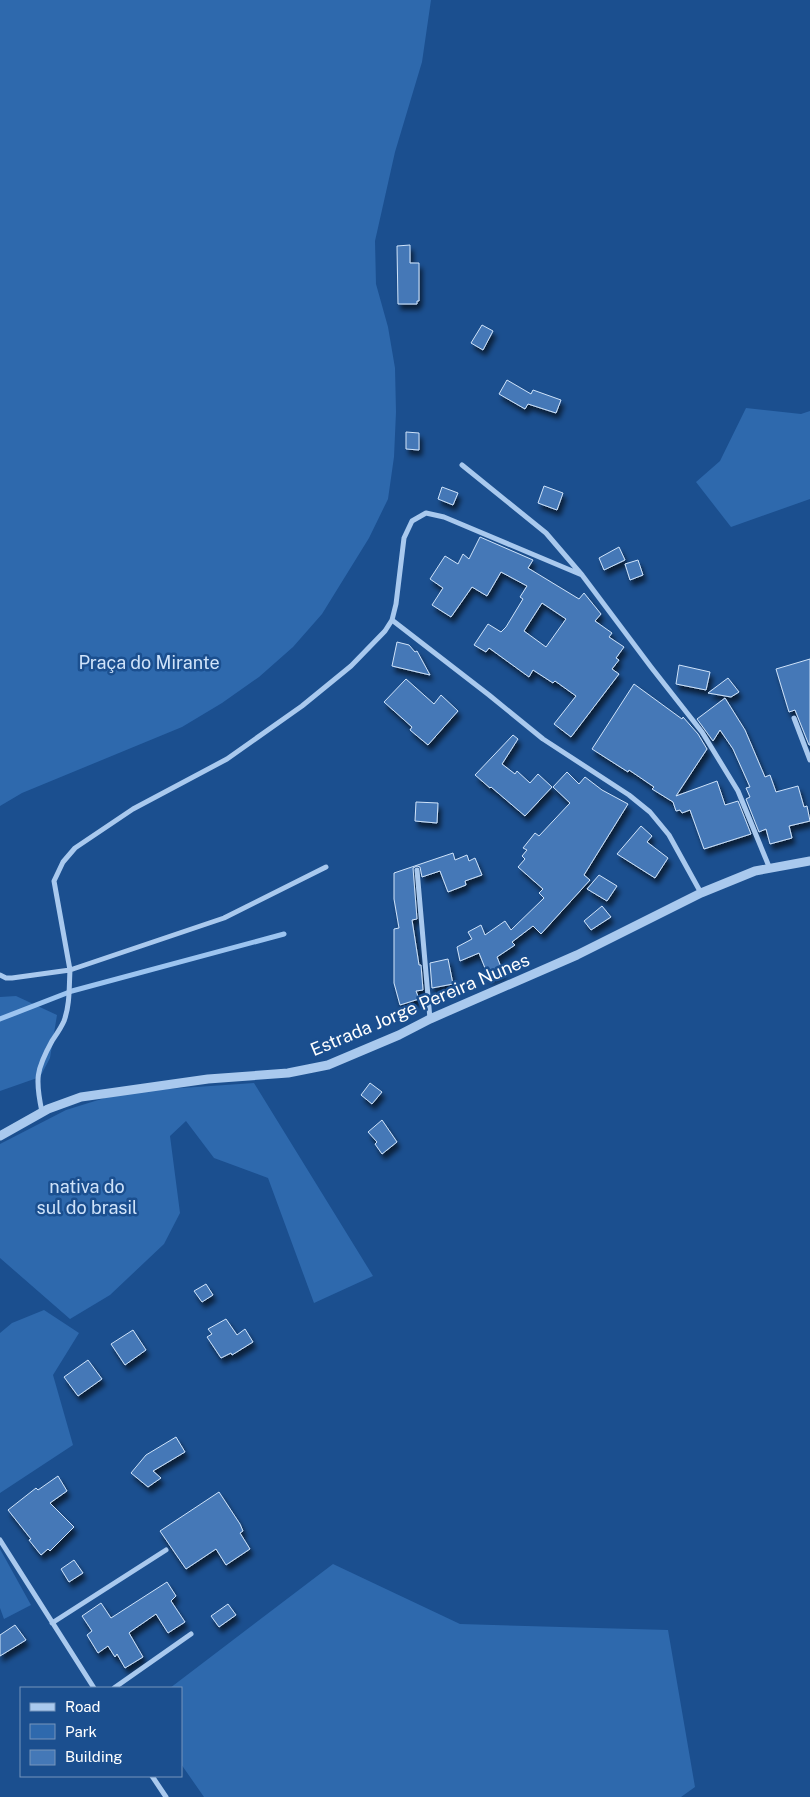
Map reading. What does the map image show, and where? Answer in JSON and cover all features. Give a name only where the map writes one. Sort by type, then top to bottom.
[{"type":"street","points":[[462,465],[546,532],[582,575],[702,732],[738,791],[770,868]]},
{"type":"street","points":[[42,1112],[37,1090],[37,1075],[42,1060],[64,1021],[69,1002],[70,970],[54,881],[63,862],[75,848],[133,809],[227,759],[302,706],[351,666],[385,631],[392,620],[396,604],[404,538],[412,521],[426,513],[444,517],[582,575]]},
{"type":"street","points":[[392,620],[489,695],[542,739],[629,795],[650,812],[669,835],[702,893]]},
{"type":"street","points":[[794,718],[810,760]]},
{"type":"street","name":"Estrada Jorge Pereira Nunes","points":[[0,1136],[42,1112],[81,1097],[208,1079],[288,1073],[328,1065],[577,955],[702,893],[756,871],[810,861]]},
{"type":"street","points":[[0,974],[6,978],[12,978],[70,970],[224,918],[326,867]]},
{"type":"street","points":[[418,870],[430,1019]]},
{"type":"street","points":[[0,1540],[93,1687]]},
{"type":"street","points":[[52,1623],[166,1550]]},
{"type":"street","points":[[115,1687],[191,1634]]},
{"type":"street","points":[[153,1777],[166,1797]]},
{"type":"green space","name":"Praça do Mirante","points":[[0,0],[431,0],[422,62],[395,152],[375,241],[376,284],[388,327],[395,368],[396,412],[394,457],[388,499],[369,538],[322,614],[293,647],[259,677],[222,703],[182,727],[22,793],[0,806]]},
{"type":"green space","points":[[746,408],[801,414],[810,411],[810,499],[731,527],[696,482],[720,461]]},
{"type":"green space","points":[[16,996],[57,1015],[50,1058],[40,1077],[0,1091],[0,997]]},
{"type":"green space","name":"nativa do sul do brasil","points":[[254,1083],[373,1276],[314,1303],[268,1178],[214,1158],[186,1121],[170,1136],[180,1213],[164,1244],[110,1295],[70,1319],[0,1258],[0,1144],[66,1110],[124,1092]]},
{"type":"green space","points":[[44,1310],[79,1333],[53,1375],[73,1445],[0,1493],[0,1333],[12,1323]]},
{"type":"green space","points":[[0,1549],[31,1605],[4,1619],[0,1608]]},
{"type":"green space","points":[[333,1564],[460,1624],[668,1630],[695,1787],[681,1797],[204,1797],[182,1765],[182,1687],[171,1687]]},
{"type":"building","points":[[410,245],[410,263],[419,263],[419,301],[417,301],[417,304],[398,304],[397,246]]},
{"type":"building","points":[[482,325],[493,331],[483,350],[471,343]]},
{"type":"building","points":[[507,380],[531,394],[533,390],[561,400],[556,413],[528,404],[525,409],[499,394]]},
{"type":"building","points":[[406,432],[419,433],[419,450],[406,449]]},
{"type":"building","points":[[544,486],[563,493],[557,510],[538,503]]},
{"type":"building","points":[[442,487],[458,493],[453,505],[438,499]]},
{"type":"building","points":[[480,537],[533,560],[528,568],[579,599],[584,593],[601,614],[595,621],[612,633],[609,637],[624,647],[616,658],[619,660],[612,669],[619,674],[571,737],[554,724],[576,696],[555,681],[553,683],[533,670],[529,677],[489,648],[486,652],[474,645],[488,624],[501,632],[506,627],[523,599],[520,597],[527,586],[501,572],[487,596],[472,587],[451,617],[432,605],[443,588],[430,579],[445,556],[458,564],[463,554],[469,559]],"holes":[[[542,603],[566,619],[546,647],[524,631]]]},
{"type":"building","points":[[619,547],[625,560],[604,570],[599,558]]},
{"type":"building","points":[[638,560],[643,575],[630,580],[625,564]]},
{"type":"building","points":[[397,642],[409,645],[415,652],[417,651],[430,675],[392,666]]},
{"type":"building","points":[[810,659],[809,745],[795,710],[789,712],[776,669]]},
{"type":"building","points":[[679,665],[710,672],[706,690],[676,684]]},
{"type":"building","points":[[728,678],[739,692],[731,697],[708,693]]},
{"type":"building","points":[[406,679],[434,704],[441,695],[458,711],[428,745],[410,730],[412,727],[384,702]]},
{"type":"building","points":[[634,684],[682,719],[683,717],[698,734],[707,749],[676,796],[717,781],[725,805],[738,801],[751,834],[704,849],[690,810],[682,813],[680,810],[676,811],[673,802],[652,789],[654,787],[592,749]]},
{"type":"building","points":[[725,698],[745,730],[765,777],[770,775],[776,792],[798,786],[804,807],[807,806],[810,821],[789,826],[792,838],[770,844],[766,829],[759,832],[746,799],[750,797],[746,788],[750,787],[733,749],[720,730],[713,741],[697,719]]},
{"type":"building","points":[[513,735],[518,739],[502,764],[515,774],[517,771],[530,783],[538,774],[552,787],[525,816],[475,775]]},
{"type":"building","points":[[567,772],[579,784],[585,777],[602,790],[628,804],[584,875],[590,880],[541,934],[533,926],[512,942],[515,945],[497,957],[503,972],[489,978],[479,953],[460,961],[457,947],[472,939],[468,932],[481,925],[485,935],[505,921],[511,930],[544,898],[539,893],[543,889],[518,867],[525,859],[522,856],[527,850],[523,848],[535,833],[539,836],[570,803],[553,787]]},
{"type":"building","points":[[416,802],[438,803],[437,823],[415,821]]},
{"type":"building","points":[[641,826],[652,836],[647,842],[668,858],[655,878],[617,854]]},
{"type":"building","points":[[453,853],[455,860],[467,855],[469,861],[475,858],[482,875],[465,881],[466,885],[448,892],[440,871],[422,877],[420,867],[413,868],[417,919],[412,920],[419,965],[421,965],[423,990],[416,991],[419,999],[400,1005],[394,983],[394,929],[399,928],[394,899],[394,873]]},
{"type":"building","points":[[599,875],[617,886],[607,901],[587,889]]},
{"type":"building","points":[[602,906],[611,917],[591,930],[584,921]]},
{"type":"building","points":[[448,959],[453,984],[432,988],[430,963]]},
{"type":"building","points":[[370,1083],[382,1092],[372,1104],[361,1095]]},
{"type":"building","points":[[382,1120],[397,1142],[382,1154],[375,1144],[377,1142],[368,1132]]},
{"type":"building","points":[[206,1284],[213,1295],[202,1302],[194,1291]]},
{"type":"building","points":[[226,1319],[237,1335],[245,1329],[253,1342],[232,1355],[231,1353],[221,1358],[207,1337],[212,1334],[208,1329]]},
{"type":"building","points":[[133,1330],[146,1350],[125,1365],[111,1344]]},
{"type":"building","points":[[88,1360],[102,1379],[78,1396],[64,1377]]},
{"type":"building","points":[[176,1437],[185,1452],[153,1471],[161,1478],[148,1487],[131,1473],[146,1455]]},
{"type":"building","points":[[58,1476],[67,1491],[50,1503],[74,1527],[50,1551],[48,1549],[41,1555],[8,1510],[36,1488],[38,1490]]},
{"type":"building","points":[[219,1492],[240,1524],[243,1531],[240,1533],[250,1549],[226,1565],[216,1549],[186,1569],[160,1531]]},
{"type":"building","points":[[74,1560],[83,1573],[69,1582],[61,1569]]},
{"type":"building","points":[[167,1582],[176,1596],[171,1601],[185,1622],[168,1633],[156,1614],[130,1632],[143,1657],[125,1668],[117,1654],[115,1657],[108,1646],[98,1653],[87,1635],[92,1631],[82,1616],[101,1603],[111,1618]]},
{"type":"building","points":[[228,1604],[236,1615],[219,1627],[211,1616]]},
{"type":"building","points":[[15,1625],[26,1640],[0,1656],[0,1635]]},
{"type":"waterway","points":[[0,1019],[72,991],[284,934]]}]
